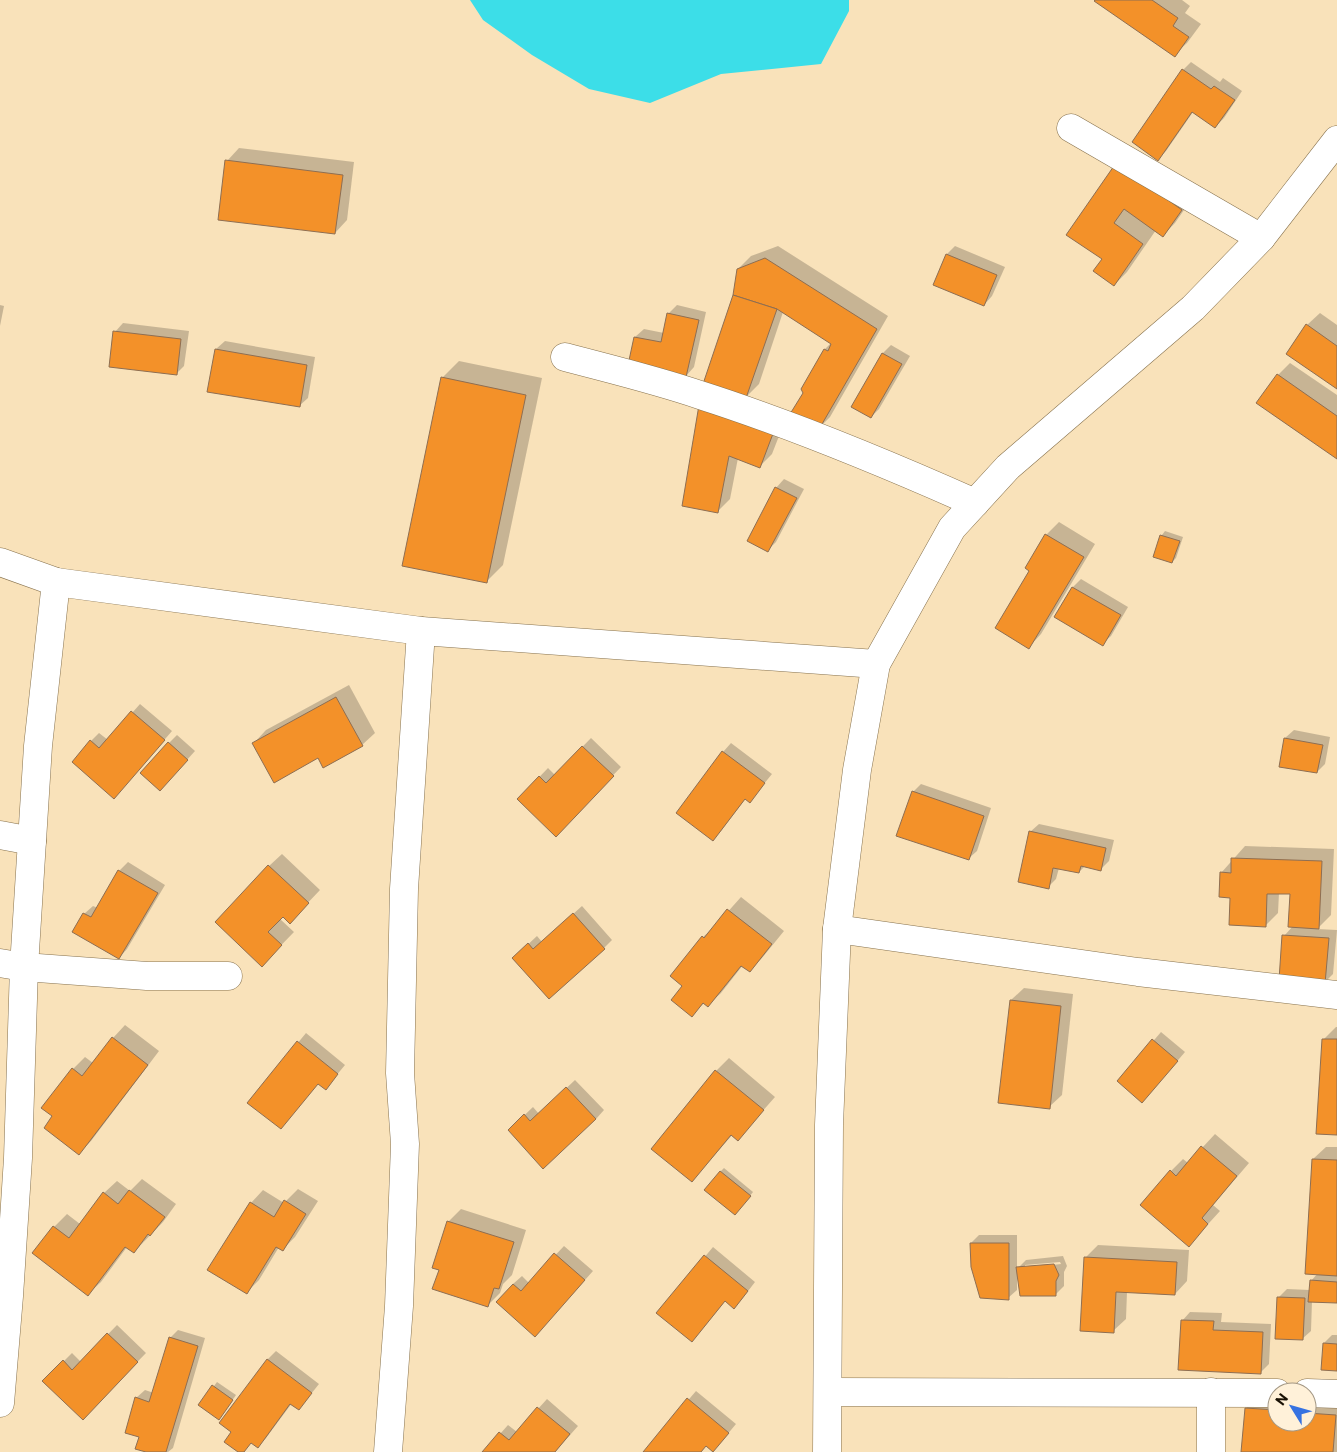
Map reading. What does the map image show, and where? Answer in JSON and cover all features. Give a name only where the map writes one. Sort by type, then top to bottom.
[{"type":"street","points":[[1071,128],[1261,238]]},
{"type":"street","points":[[827,1452],[829,1392],[829,1125],[837,929],[857,770],[876,664],[952,528],[1008,468],[1193,308],[1261,238],[1337,140]]},
{"type":"street","points":[[565,357],[699,394],[784,424],[893,467],[975,503]]},
{"type":"street","points":[[0,562],[56,582],[421,631],[876,664]]},
{"type":"street","points":[[0,1403],[10,1296],[18,1158],[12,965],[32,841],[38,746],[56,582]]},
{"type":"street","points":[[388,1452],[399,1306],[405,1144],[400,1073],[404,889],[421,631]]},
{"type":"street","points":[[0,836],[32,841]]},
{"type":"street","points":[[837,929],[1138,972],[1337,995]]},
{"type":"street","points":[[12,965],[147,976],[228,976]]},
{"type":"street","points":[[829,1392],[1267,1393]]},
{"type":"street","points":[[1211,1392],[1211,1452]]},
{"type":"street","points":[[1317,1393],[1337,1394]]},
{"type":"water","points":[[470,0],[849,0],[849,11],[821,64],[721,74],[650,103],[589,89],[532,55],[483,20]]},
{"type":"building","points":[[1095,0],[1152,0],[1178,18],[1173,26],[1189,37],[1175,57]]},
{"type":"building","points":[[1182,69],[1211,89],[1214,86],[1235,100],[1215,128],[1192,112],[1158,161],[1132,142]]},
{"type":"building","points":[[225,160],[343,175],[335,234],[218,220]]},
{"type":"building","points":[[1116,163],[1182,210],[1163,237],[1124,209],[1114,223],[1143,244],[1114,286],[1093,271],[1102,259],[1066,235]]},
{"type":"building","points":[[946,254],[997,275],[984,306],[933,285]]},
{"type":"building","points":[[765,258],[877,329],[818,431],[790,414],[803,393],[801,389],[824,349],[828,351],[831,344],[777,309],[733,295],[737,269]]},
{"type":"building","points":[[733,295],[777,309],[746,398],[703,384]]},
{"type":"building","points":[[667,313],[699,320],[686,377],[628,365],[634,337],[661,342]]},
{"type":"building","points":[[1306,324],[1337,346],[1337,389],[1286,354]]},
{"type":"building","points":[[113,331],[181,339],[177,375],[109,367]]},
{"type":"building","points":[[215,349],[307,365],[300,407],[207,392]]},
{"type":"building","points":[[882,353],[902,364],[871,418],[851,407]]},
{"type":"building","points":[[1277,374],[1337,416],[1337,459],[1256,403]]},
{"type":"building","points":[[441,377],[526,395],[487,583],[402,566]]},
{"type":"building","points":[[699,405],[774,431],[760,468],[729,456],[718,513],[682,506]]},
{"type":"building","points":[[775,487],[797,498],[768,552],[747,541]]},
{"type":"building","points":[[1045,534],[1084,557],[1029,649],[995,628],[1029,571],[1025,568]]},
{"type":"building","points":[[1160,535],[1180,541],[1172,563],[1153,557]]},
{"type":"building","points":[[1072,587],[1121,615],[1103,646],[1054,617]]},
{"type":"building","points":[[336,697],[363,746],[323,768],[318,758],[274,783],[252,743]]},
{"type":"building","points":[[131,711],[165,740],[114,799],[72,762],[90,740],[99,748]]},
{"type":"building","points":[[1284,738],[1323,745],[1317,773],[1279,767]]},
{"type":"building","points":[[168,742],[188,760],[160,791],[140,773]]},
{"type":"building","points":[[582,746],[614,776],[556,837],[517,799],[539,776],[546,783]]},
{"type":"building","points":[[722,751],[765,783],[750,803],[745,799],[713,841],[676,813]]},
{"type":"building","points":[[912,791],[984,816],[969,860],[896,836]]},
{"type":"building","points":[[1029,831],[1106,848],[1101,871],[1081,866],[1079,873],[1053,868],[1049,889],[1018,882]]},
{"type":"building","points":[[1231,858],[1322,861],[1319,929],[1288,927],[1290,894],[1267,894],[1266,927],[1229,925],[1230,898],[1219,897],[1220,872],[1231,873]]},
{"type":"building","points":[[268,865],[309,903],[290,924],[283,917],[268,932],[282,945],[262,967],[215,922]]},
{"type":"building","points":[[118,870],[158,893],[119,959],[72,932],[83,913],[91,917]]},
{"type":"building","points":[[727,909],[772,944],[750,972],[741,966],[708,1007],[703,1003],[692,1017],[671,1000],[682,986],[670,976],[702,936],[704,938]]},
{"type":"building","points":[[573,913],[605,949],[549,999],[512,958],[528,943],[533,949]]},
{"type":"building","points":[[1282,935],[1329,938],[1325,984],[1279,980]]},
{"type":"building","points":[[1010,1000],[1061,1006],[1050,1109],[998,1103]]},
{"type":"building","points":[[112,1037],[148,1065],[79,1155],[44,1128],[52,1116],[41,1108],[72,1068],[82,1076]]},
{"type":"building","points":[[1152,1039],[1178,1061],[1142,1103],[1117,1081]]},
{"type":"building","points":[[1322,1039],[1337,1039],[1337,1135],[1316,1134]]},
{"type":"building","points":[[297,1041],[338,1074],[326,1090],[318,1084],[281,1129],[247,1103]]},
{"type":"building","points":[[715,1070],[764,1110],[738,1141],[731,1135],[692,1182],[651,1149]]},
{"type":"building","points":[[566,1087],[596,1119],[543,1169],[508,1130],[524,1114],[530,1121]]},
{"type":"building","points":[[1201,1146],[1237,1176],[1202,1218],[1208,1224],[1189,1247],[1140,1205],[1170,1170],[1176,1176]]},
{"type":"building","points":[[1312,1159],[1337,1160],[1337,1276],[1305,1274]]},
{"type":"building","points":[[720,1171],[751,1196],[735,1215],[704,1190]]},
{"type":"building","points":[[129,1190],[165,1217],[150,1236],[148,1234],[134,1253],[125,1247],[88,1296],[32,1253],[53,1226],[69,1238],[103,1192],[118,1204]]},
{"type":"building","points":[[284,1200],[306,1214],[283,1251],[276,1247],[247,1294],[207,1270],[250,1202],[274,1217]]},
{"type":"building","points":[[447,1221],[514,1242],[499,1289],[494,1288],[488,1307],[432,1289],[439,1270],[432,1268]]},
{"type":"building","points":[[970,1243],[1009,1243],[1009,1300],[980,1298],[971,1267]]},
{"type":"building","points":[[554,1253],[585,1280],[535,1337],[496,1302],[513,1284],[521,1291]]},
{"type":"building","points":[[704,1255],[748,1291],[734,1309],[725,1301],[692,1342],[656,1313]]},
{"type":"building","points":[[1084,1257],[1177,1262],[1175,1295],[1116,1292],[1114,1333],[1080,1331]]},
{"type":"building","points":[[1054,1264],[1059,1275],[1056,1281],[1056,1296],[1020,1296],[1016,1267]]},
{"type":"building","points":[[1310,1280],[1337,1282],[1337,1303],[1308,1302]]},
{"type":"building","points":[[1277,1297],[1305,1298],[1303,1340],[1275,1339]]},
{"type":"building","points":[[1181,1320],[1214,1321],[1213,1330],[1263,1332],[1261,1374],[1178,1370]]},
{"type":"building","points":[[107,1333],[138,1362],[83,1420],[42,1381],[63,1360],[72,1370]]},
{"type":"building","points":[[169,1337],[198,1346],[166,1452],[146,1452],[135,1449],[139,1437],[125,1433],[135,1397],[149,1402]]},
{"type":"building","points":[[1323,1343],[1337,1344],[1337,1371],[1321,1370]]},
{"type":"building","points":[[267,1359],[312,1393],[299,1410],[290,1404],[258,1448],[251,1443],[244,1452],[238,1452],[224,1442],[231,1432],[219,1423]]},
{"type":"building","points":[[212,1385],[233,1400],[219,1420],[198,1405]]},
{"type":"building","points":[[687,1398],[729,1433],[713,1452],[706,1446],[701,1452],[643,1452]]},
{"type":"building","points":[[537,1407],[570,1434],[555,1452],[482,1452],[499,1432],[509,1440]]},
{"type":"building","points":[[1245,1408],[1267,1409],[1267,1432],[1317,1432],[1317,1414],[1336,1415],[1333,1452],[1241,1452]]}]
